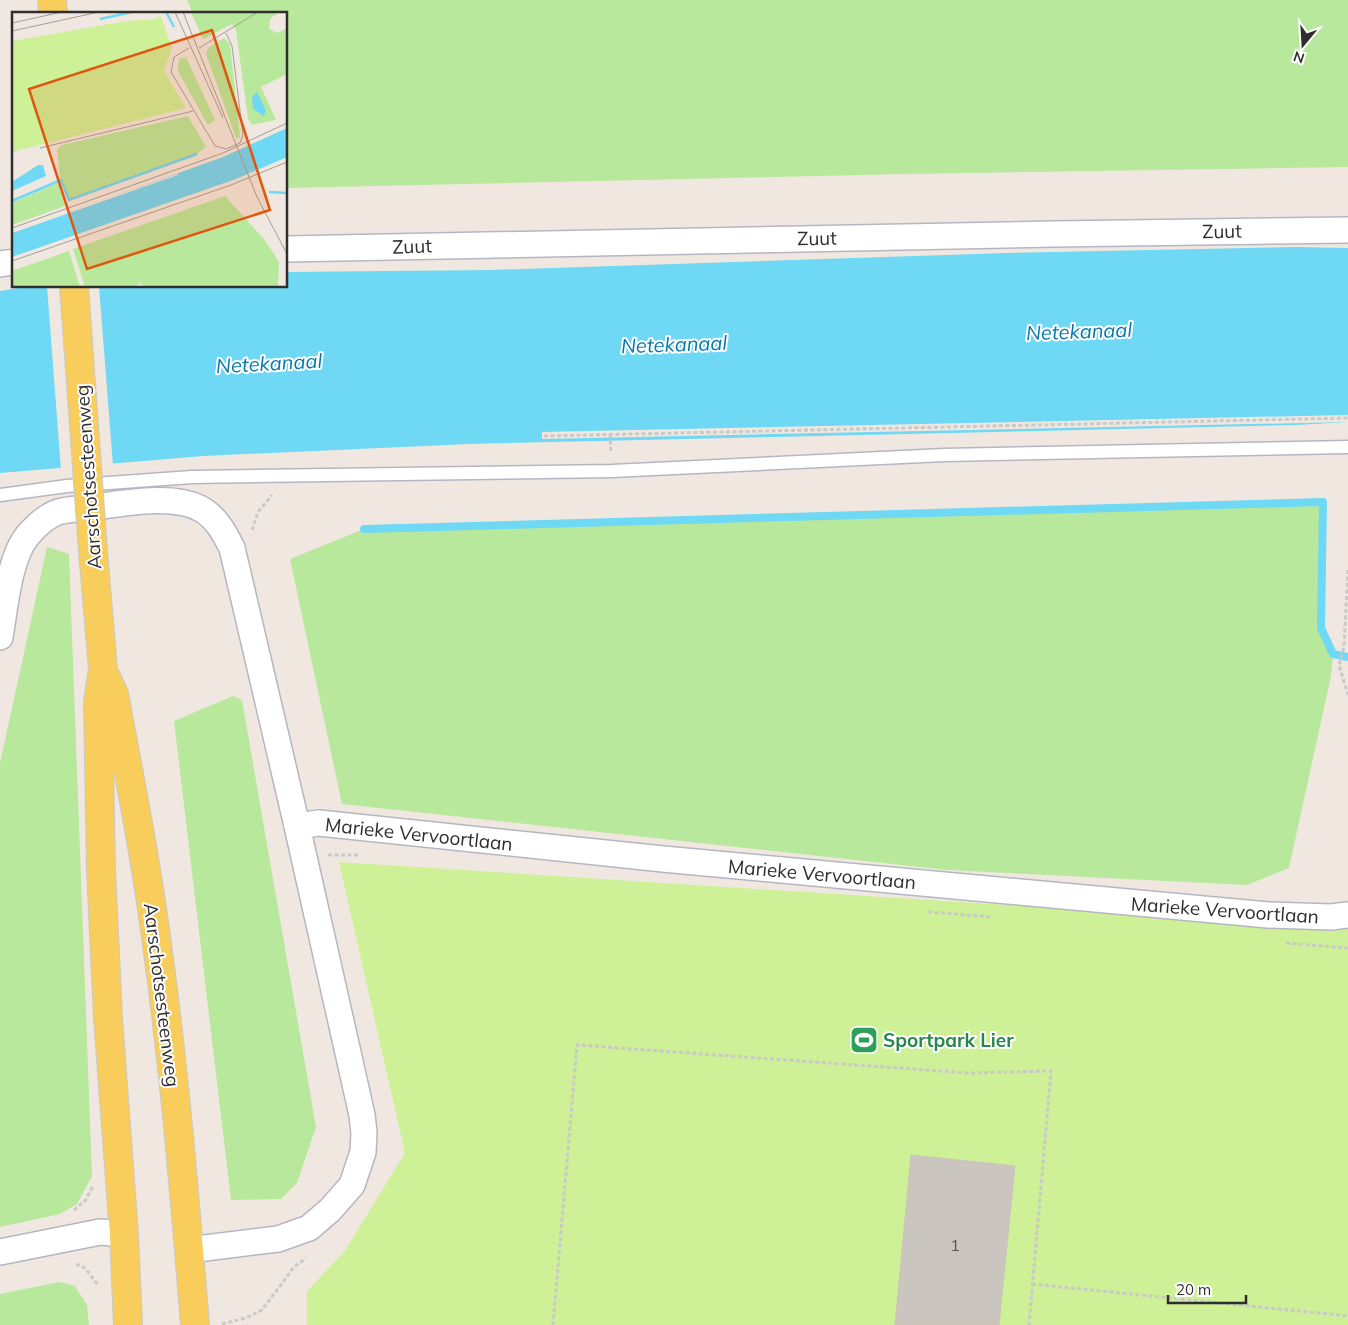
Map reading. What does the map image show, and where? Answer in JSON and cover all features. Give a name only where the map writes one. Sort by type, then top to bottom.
[{"type":"main road","name":"Aarschotsesteenweg","points":[[74,288],[103,669],[98,702],[101,869],[108,1018],[124,1234],[128,1325]]},
{"type":"main road","name":"Aarschotsesteenweg","points":[[103,669],[114,694],[136,810],[158,950],[180,1135],[195,1325]]},
{"type":"street","name":"Zuut","points":[[288,249],[1348,230]]},
{"type":"street","name":"Marieke Vervoortlaan","points":[[0,637],[15,557],[27,536],[41,521],[58,512],[121,504],[166,501],[186,503],[203,510],[224,531],[232,548],[362,1115],[364,1133],[363,1152],[352,1185],[330,1210],[309,1228],[278,1239],[189,1250]]},
{"type":"street","name":"Marieke Vervoortlaan","points":[[297,826],[319,823],[673,860],[1268,915],[1348,916]]},
{"type":"street","points":[[0,1252],[100,1232],[124,1234]]},
{"type":"lane","points":[[0,495],[67,486],[182,478],[612,471],[944,454],[1348,447]]},
{"type":"path","points":[[544,436],[1348,418]]},
{"type":"path","points":[[252,531],[258,512],[271,496],[297,475]]},
{"type":"path","points":[[1348,570],[1344,647],[1339,665],[1348,695]]},
{"type":"path","points":[[553,1325],[577,1045],[968,1074],[1051,1072],[1029,1325]]},
{"type":"path","points":[[72,1261],[85,1268],[98,1285],[99,1293]]},
{"type":"path","points":[[1032,1284],[1348,1316]]},
{"type":"green space","points":[[187,0],[1348,0],[1348,167],[906,174],[288,188],[288,12],[192,12]]},
{"type":"green space","points":[[1323,502],[1321,628],[1333,654],[1331,676],[1289,868],[1247,885],[947,870],[342,804],[290,559],[364,529]]},
{"type":"green space","points":[[47,547],[69,554],[92,1176],[77,1204],[60,1214],[0,1227],[0,763]]},
{"type":"green space","points":[[233,696],[242,700],[316,1127],[297,1183],[281,1199],[231,1200],[174,721]]},
{"type":"green space","name":"Sportpark Lier","points":[[339,862],[1348,927],[1348,1325],[307,1325],[307,1291],[344,1252],[405,1153]]},
{"type":"green space","points":[[59,1282],[75,1286],[87,1305],[89,1325],[0,1325],[0,1294]]},
{"type":"water","name":"Netekanaal","points":[[1295,247],[1348,248],[1348,422],[1297,425],[469,444],[203,456],[0,473],[0,291],[19,288],[288,288],[288,272],[491,270],[1006,253]]},
{"type":"pier","points":[[47,288],[99,288],[113,466],[61,470]]},
{"type":"pier","points":[[1348,415],[1348,422],[542,439],[542,432]]},
{"type":"building","points":[[911,1155],[1015,1166],[999,1325],[895,1325]]},
{"type":"waterway","points":[[364,529],[1323,502],[1321,628],[1333,654],[1348,657]]},
{"type":"place","name":"Sportpark Lier","points":[[864,1040]]}]
